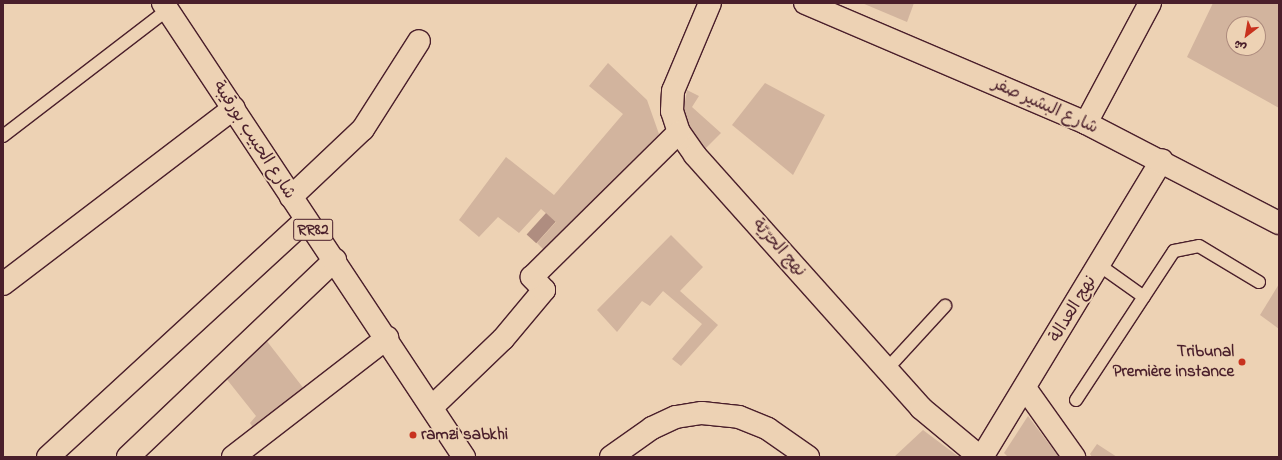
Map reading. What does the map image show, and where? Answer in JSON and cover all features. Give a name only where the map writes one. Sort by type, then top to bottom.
[{"type":"street","name":"نهج الحرّيّة","points":[[710,3],[673,91],[672,111],[679,132],[695,155],[887,369],[920,408],[981,457]]},
{"type":"street","name":"شارع البشير صفر","points":[[805,3],[836,9],[1086,123],[1162,160],[1279,223]]},
{"type":"street","points":[[1086,123],[1150,3]]},
{"type":"street","name":"شارع الحبيب بورقيبة","points":[[167,5],[306,220],[335,260],[464,457]]},
{"type":"street","points":[[291,197],[363,129],[419,41]]},
{"type":"street","points":[[3,284],[234,108]]},
{"type":"street","points":[[432,407],[503,339],[544,290],[532,277],[679,132]]},
{"type":"street","name":"نهج العدالة","points":[[981,457],[1025,388],[1162,160]]},
{"type":"street","points":[[48,457],[306,220]]},
{"type":"street","points":[[128,457],[335,260]]},
{"type":"street","points":[[233,457],[387,338]]},
{"type":"street","points":[[1025,388],[1074,457]]},
{"type":"street","points":[[611,457],[652,428],[676,417],[702,413],[739,416],[768,429],[808,457]]},
{"type":"lane","points":[[3,136],[167,5]]},
{"type":"lane","points":[[1076,400],[1174,251],[1199,246],[1260,282]]},
{"type":"lane","points":[[1099,264],[1144,297]]},
{"type":"lane","points":[[887,369],[945,306]]},
{"type":"shaded area","points":[[862,3],[914,3],[907,22]]},
{"type":"shaded area","points":[[1213,3],[1279,3],[1279,108],[1187,57]]},
{"type":"shaded area","points":[[608,63],[647,100],[659,134],[545,251],[537,243],[556,222],[541,209],[519,233],[498,217],[479,237],[459,220],[506,157],[554,195],[623,114],[589,86]]},
{"type":"shaded area","points":[[765,83],[825,115],[793,175],[732,125]]},
{"type":"shaded area","points":[[687,90],[699,96],[692,107],[721,133],[703,151],[692,138],[683,114]]},
{"type":"shaded area","points":[[546,213],[556,222],[536,243],[527,235]]},
{"type":"shaded area","points":[[671,235],[703,267],[680,291],[718,325],[681,366],[672,359],[702,324],[663,291],[650,306],[642,301],[617,332],[597,310]]},
{"type":"shaded area","points":[[1279,284],[1279,329],[1260,315]]},
{"type":"shaded area","points":[[266,340],[308,394],[256,432],[250,423],[256,416],[225,377]]},
{"type":"shaded area","points":[[1028,416],[1059,457],[1008,457],[1004,453]]},
{"type":"shaded area","points":[[923,430],[959,457],[894,457]]},
{"type":"shaded area","points":[[1097,444],[1117,457],[1092,457],[1090,454]]},
{"type":"place","name":"Tribunal Première instance","points":[[1242,362]]},
{"type":"place","name":"ramzi sabkhi","points":[[413,435]]}]
